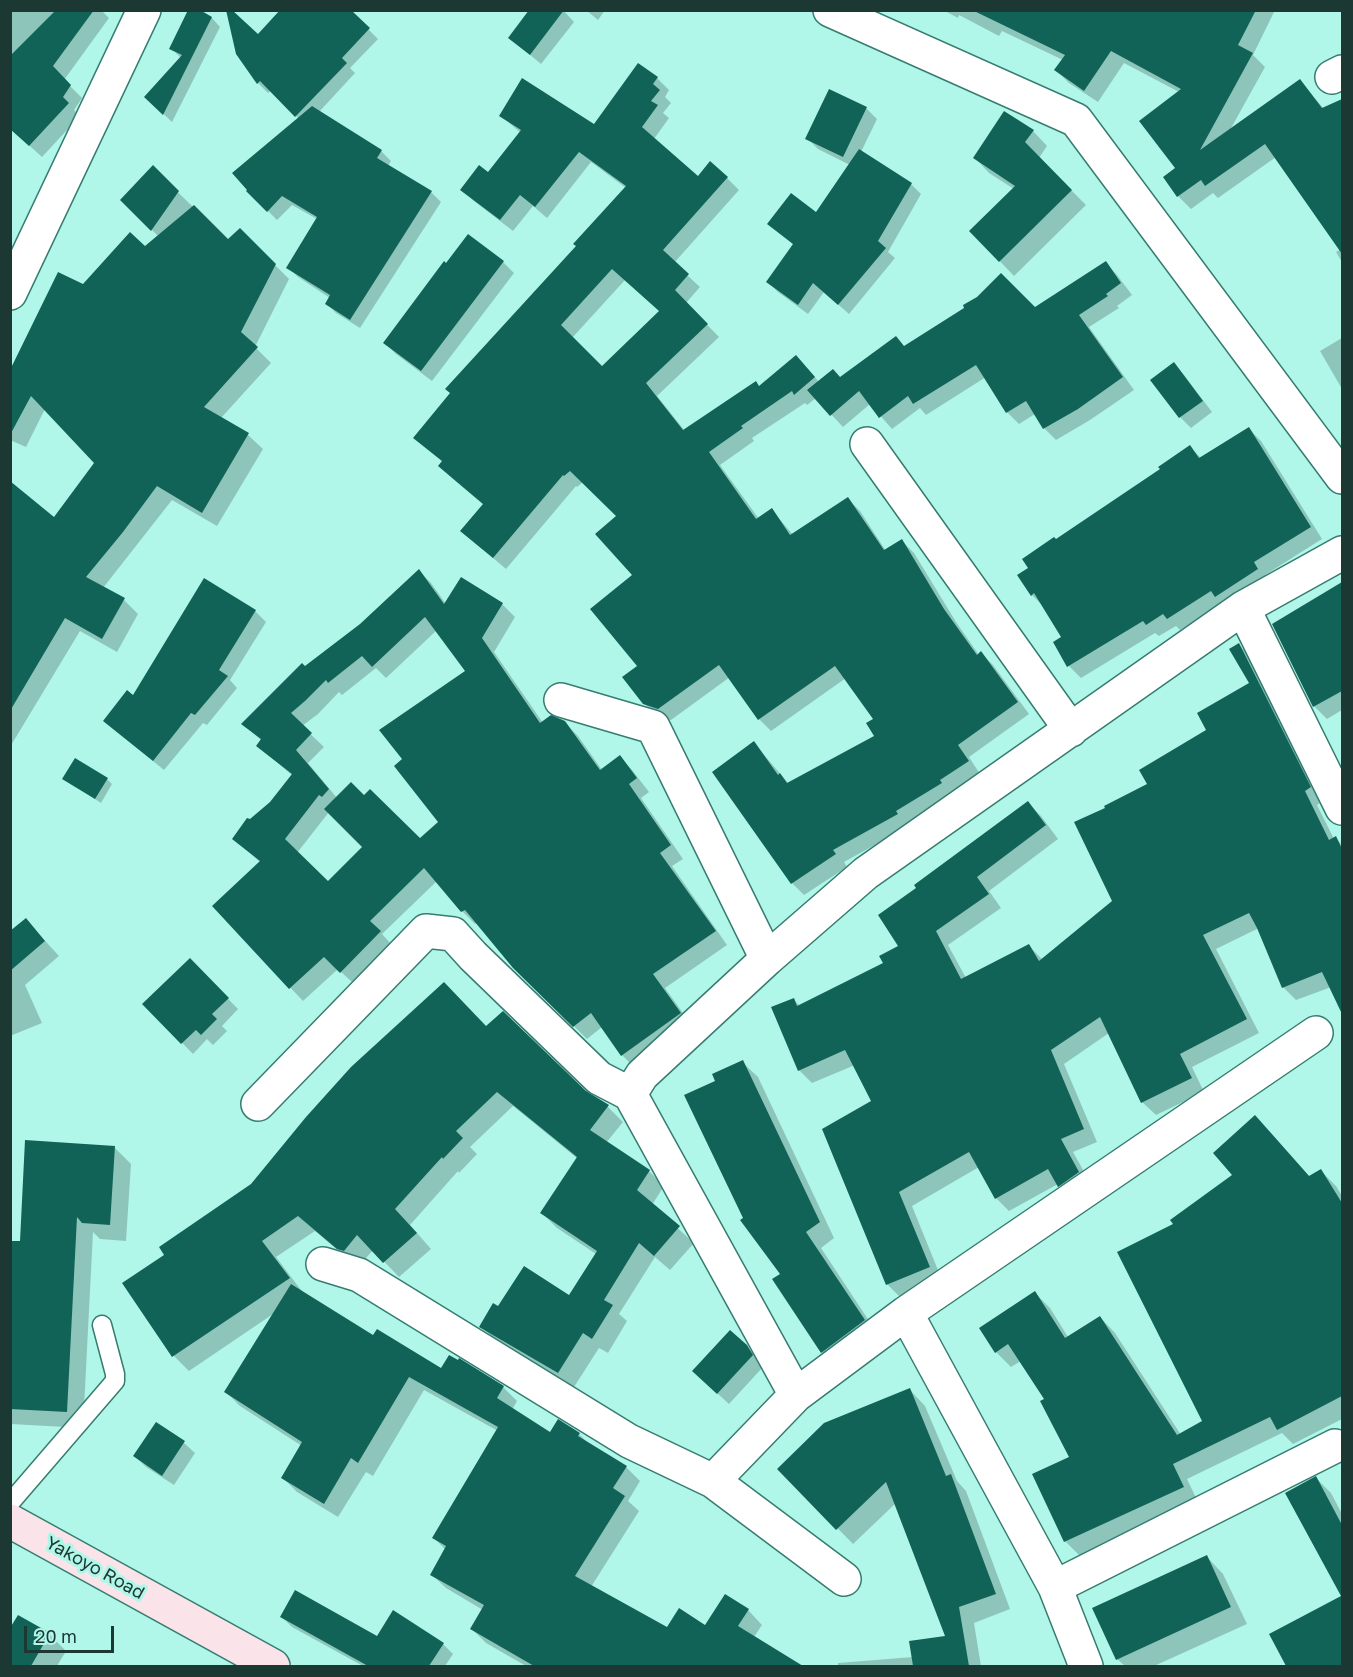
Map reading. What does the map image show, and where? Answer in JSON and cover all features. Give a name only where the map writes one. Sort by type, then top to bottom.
[{"type":"main road","name":"Yakoyo Road","points":[[10,1521],[273,1666]]},
{"type":"street","points":[[10,294],[144,10]]},
{"type":"street","points":[[830,10],[1076,120],[1342,477]]},
{"type":"street","points":[[867,444],[1071,730]]},
{"type":"street","points":[[630,1094],[642,1075],[767,959],[866,873],[1243,608],[1342,553]]},
{"type":"street","points":[[1243,608],[1342,808]]},
{"type":"street","points":[[561,700],[653,726],[767,959]]},
{"type":"street","points":[[258,1104],[426,931],[453,934],[599,1078],[630,1094],[796,1395]]},
{"type":"street","points":[[713,1482],[796,1395],[906,1312],[1316,1033]]},
{"type":"street","points":[[323,1264],[359,1275],[629,1441],[713,1482],[844,1579]]},
{"type":"street","points":[[906,1312],[1055,1587],[1086,1666]]},
{"type":"street","points":[[1055,1587],[1335,1446]]},
{"type":"lane","points":[[10,1503],[115,1381],[102,1325]]},
{"type":"building","points":[[56,10],[94,10],[53,66],[71,85],[63,97],[69,103],[29,146],[10,129],[10,56]]},
{"type":"building","points":[[188,10],[200,10],[212,17],[163,115],[144,97],[182,55],[169,49]]},
{"type":"building","points":[[226,10],[232,10],[258,34],[280,10],[351,10],[370,28],[342,58],[347,63],[295,117],[260,81],[257,84],[236,54]]},
{"type":"building","points":[[529,10],[564,10],[530,55],[508,38]]},
{"type":"building","points":[[972,10],[1256,10],[1238,45],[1253,53],[1200,150],[1300,79],[1322,108],[1342,99],[1342,254],[1265,144],[1205,186],[1201,180],[1177,197],[1163,177],[1175,168],[1139,121],[1181,89],[1111,51],[1084,91],[1054,70],[1065,55]]},
{"type":"building","points":[[638,63],[658,77],[653,84],[660,90],[651,101],[658,105],[642,127],[698,176],[710,161],[728,177],[663,250],[689,274],[675,290],[708,324],[646,383],[683,430],[756,381],[759,386],[796,355],[815,377],[794,395],[792,391],[741,426],[743,428],[709,452],[756,519],[772,508],[790,535],[848,497],[884,550],[902,539],[944,609],[977,655],[981,651],[1018,702],[958,745],[969,761],[940,780],[942,783],[896,811],[898,814],[833,850],[836,854],[791,884],[712,772],[754,741],[778,775],[780,773],[787,783],[874,736],[866,723],[873,719],[835,666],[758,720],[719,665],[658,709],[643,704],[622,677],[637,666],[590,609],[632,575],[595,534],[616,516],[570,471],[563,475],[493,558],[460,531],[483,504],[438,466],[442,461],[413,438],[450,393],[445,389],[576,246],[573,244],[626,186],[579,152],[535,207],[520,195],[500,220],[460,190],[479,165],[488,172],[521,130],[499,116],[522,78],[594,124]],"holes":[[[612,269],[659,311],[602,366],[561,325]]]},
{"type":"building","points":[[829,89],[867,107],[843,157],[805,139]]},
{"type":"building","points":[[312,106],[382,150],[377,158],[432,191],[350,320],[325,304],[330,295],[286,268],[317,217],[282,196],[267,212],[232,173]]},
{"type":"building","points":[[1004,111],[1034,130],[1025,142],[1072,190],[999,262],[969,231],[1015,186],[973,158]]},
{"type":"building","points":[[859,149],[912,183],[878,241],[886,248],[838,305],[813,283],[798,305],[766,282],[793,244],[767,224],[791,193],[816,212]]},
{"type":"building","points":[[153,165],[179,191],[151,231],[120,200]]},
{"type":"building","points":[[194,205],[228,239],[240,228],[276,264],[241,332],[258,347],[204,407],[249,433],[202,513],[157,486],[86,577],[125,598],[102,639],[65,618],[10,711],[10,481],[54,517],[94,463],[31,396],[10,435],[10,370],[58,272],[83,284],[130,232],[145,246]]},
{"type":"building","points":[[468,234],[504,261],[421,371],[383,343],[444,261],[446,263]]},
{"type":"building","points":[[1106,261],[1121,283],[1106,294],[1108,296],[1079,315],[1123,377],[1078,409],[1043,429],[1026,401],[1006,413],[976,365],[913,404],[908,396],[879,418],[859,391],[830,416],[807,390],[833,369],[840,377],[896,336],[904,346],[964,308],[963,305],[977,297],[1001,273],[1035,307]]},
{"type":"building","points":[[1174,362],[1203,401],[1179,418],[1150,380]]},
{"type":"building","points":[[1249,427],[1311,527],[1254,562],[1258,569],[1215,597],[1211,591],[1167,619],[1163,614],[1146,625],[1143,621],[1067,667],[1053,642],[1061,637],[1034,593],[1031,596],[1017,575],[1028,568],[1022,559],[1054,537],[1056,539],[1160,469],[1158,467],[1190,445],[1199,458]]},
{"type":"building","points":[[419,569],[444,604],[461,577],[503,603],[482,638],[540,723],[551,715],[565,721],[600,770],[620,755],[637,778],[629,784],[671,845],[660,853],[716,931],[653,974],[681,1013],[621,1056],[591,1013],[573,1027],[513,968],[465,910],[461,912],[424,868],[370,921],[381,931],[340,973],[324,957],[289,989],[212,906],[260,861],[232,839],[247,818],[250,819],[270,802],[292,774],[256,746],[261,739],[241,724],[302,663],[305,666],[360,624]],"holes":[[[425,617],[465,671],[379,730],[402,759],[394,766],[438,822],[420,838],[370,789],[364,795],[351,782],[324,809],[362,847],[328,881],[285,839],[319,795],[322,797],[329,789],[296,750],[312,733],[291,713],[326,680],[328,683],[362,656],[372,667]]]},
{"type":"building","points":[[204,578],[256,610],[219,670],[228,676],[195,715],[191,713],[153,761],[103,721],[127,690],[133,695]]},
{"type":"building","points":[[1342,582],[1342,691],[1313,707],[1272,624]]},
{"type":"building","points":[[1239,643],[1311,787],[1305,791],[1329,840],[1336,836],[1342,849],[1342,1014],[1322,972],[1282,988],[1249,913],[1203,935],[1247,1019],[1180,1054],[1192,1078],[1141,1103],[1100,1017],[1051,1050],[1084,1129],[1061,1139],[1079,1172],[1058,1187],[1048,1169],[995,1199],[969,1152],[899,1192],[930,1267],[886,1285],[822,1129],[871,1101],[845,1050],[798,1071],[771,1007],[794,998],[797,1006],[883,963],[879,956],[898,946],[878,915],[916,888],[914,885],[1028,801],[1046,825],[977,877],[989,894],[936,931],[961,979],[1029,944],[1039,961],[1112,901],[1074,822],[1105,808],[1104,806],[1147,784],[1139,770],[1206,730],[1197,713],[1249,683],[1229,649]]},
{"type":"building","points":[[75,758],[108,778],[95,799],[62,779]]},
{"type":"building","points":[[26,918],[45,941],[10,971],[10,931]]},
{"type":"building","points":[[190,958],[229,998],[212,1014],[217,1019],[201,1035],[196,1030],[181,1044],[142,1004]]},
{"type":"building","points":[[444,982],[486,1026],[503,1011],[586,1091],[609,1105],[590,1130],[650,1170],[637,1190],[680,1226],[654,1256],[639,1243],[604,1300],[613,1305],[592,1339],[583,1333],[558,1373],[479,1327],[493,1303],[498,1306],[524,1266],[569,1295],[597,1251],[540,1213],[577,1157],[497,1092],[456,1131],[463,1138],[443,1159],[442,1157],[395,1209],[417,1233],[383,1263],[357,1235],[344,1251],[337,1249],[298,1216],[262,1241],[290,1278],[172,1357],[122,1283],[164,1255],[159,1247],[251,1184],[351,1067]]},
{"type":"building","points":[[743,1060],[820,1222],[806,1232],[865,1320],[821,1353],[772,1279],[780,1274],[740,1220],[743,1218],[684,1095],[715,1081],[712,1074]]},
{"type":"building","points":[[1255,1115],[1309,1176],[1321,1169],[1342,1203],[1342,1396],[1277,1430],[1270,1417],[1173,1464],[1184,1487],[1064,1542],[1032,1474],[1069,1457],[1040,1401],[1044,1399],[1008,1344],[995,1353],[979,1328],[1035,1291],[1065,1338],[1100,1316],[1177,1435],[1202,1421],[1117,1252],[1173,1224],[1170,1220],[1232,1175],[1213,1153]]},
{"type":"building","points":[[25,1140],[115,1146],[110,1225],[82,1223],[77,1217],[67,1412],[10,1409],[10,1241],[20,1241]]},
{"type":"building","points":[[291,1284],[373,1335],[377,1329],[441,1368],[449,1355],[458,1360],[459,1358],[504,1386],[497,1398],[550,1432],[558,1419],[580,1433],[578,1436],[627,1466],[613,1488],[625,1496],[575,1576],[667,1627],[679,1608],[705,1625],[725,1594],[749,1609],[738,1626],[803,1666],[534,1666],[470,1629],[484,1605],[430,1575],[446,1546],[432,1538],[498,1427],[409,1377],[358,1463],[351,1458],[324,1504],[281,1478],[302,1442],[224,1392]]},
{"type":"building","points":[[730,1330],[747,1345],[753,1355],[717,1394],[692,1371]]},
{"type":"building","points":[[910,1388],[946,1476],[951,1474],[996,1594],[959,1607],[969,1666],[913,1666],[909,1641],[945,1636],[886,1482],[836,1530],[777,1469],[824,1423]]},
{"type":"building","points":[[156,1422],[185,1441],[162,1476],[133,1456]]},
{"type":"building","points":[[1316,1476],[1342,1525],[1342,1666],[1286,1666],[1269,1634],[1341,1596],[1285,1493]]},
{"type":"building","points":[[1207,1555],[1231,1607],[1116,1660],[1092,1608]]},
{"type":"building","points":[[295,1590],[377,1636],[393,1610],[444,1643],[429,1666],[368,1666],[280,1617]]},
{"type":"building","points":[[18,1615],[50,1633],[31,1666],[10,1666],[10,1628]]}]
